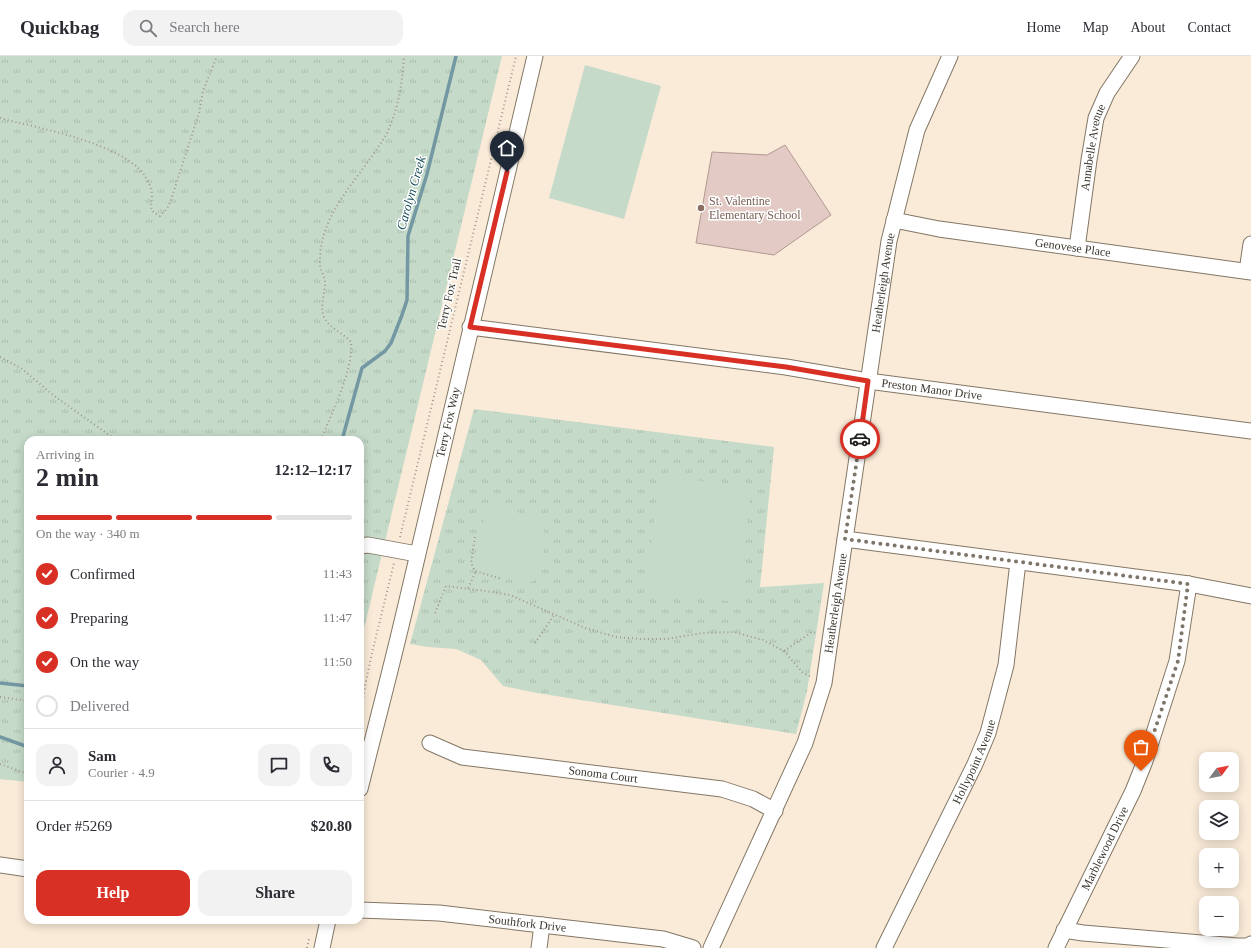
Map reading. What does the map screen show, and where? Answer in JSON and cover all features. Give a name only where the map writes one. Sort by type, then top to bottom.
[{"type":"street","name":"Terry Fox Way","points":[[364,773],[535,56]]},
{"type":"street","name":"Heatherleigh Avenue","points":[[711,948],[805,743],[824,683],[889,241],[917,130],[950,56]]},
{"type":"street","name":"Annabelle Avenue","points":[[1077,248],[1088,160],[1096,118],[1107,93],[1132,56]]},
{"type":"street","name":"Genovese Place","points":[[894,220],[939,229],[1249,272]]},
{"type":"street","points":[[1249,272],[1251,244]]},
{"type":"street","name":"Preston Manor Drive","points":[[470,327],[786,367],[868,381],[1251,431]]},
{"type":"street","points":[[845,539],[1188,584],[1251,596]]},
{"type":"street","points":[[364,546],[417,554]]},
{"type":"street","name":"Hollypoint Avenue","points":[[884,948],[975,764],[988,733],[1006,665],[1018,562]]},
{"type":"street","name":"Marblewood Drive","points":[[1056,948],[1133,791],[1145,761],[1178,661],[1188,584]]},
{"type":"street","name":"Sonoma Court","points":[[430,743],[462,757],[722,789],[753,799],[775,810]]},
{"type":"street","points":[[0,865],[24,868]]},
{"type":"street","name":"Southfork Drive","points":[[364,911],[410,911],[439,913],[663,939],[693,948]]},
{"type":"street","points":[[322,948],[327,924]]},
{"type":"street","points":[[539,948],[542,925]]},
{"type":"street","points":[[1064,930],[1083,933],[1237,946],[1248,946],[1251,944]]},
{"type":"path","points":[[0,118],[50,130],[118,153],[139,168],[145,176],[152,194],[150,206],[152,210],[160,216],[167,209],[172,200],[199,113],[203,91],[217,56]]},
{"type":"path","points":[[323,436],[349,368],[352,348],[351,342],[324,318],[322,300],[324,280],[320,263],[324,238],[330,219],[341,198],[387,134],[400,97],[404,56]]},
{"type":"path","name":"Terry Fox Trail","points":[[401,536],[516,56]]},
{"type":"path","points":[[0,357],[21,368],[53,395],[110,436]]},
{"type":"path","points":[[475,537],[471,563],[476,571],[502,579]]},
{"type":"path","points":[[364,693],[372,653],[395,561]]},
{"type":"path","points":[[468,589],[476,571]]},
{"type":"path","points":[[435,613],[446,586],[510,595],[585,628],[616,637],[666,639],[703,633],[734,632],[763,640],[784,651],[803,673],[824,683]]},
{"type":"path","points":[[535,642],[554,615]]},
{"type":"path","points":[[784,651],[812,632],[831,634]]},
{"type":"path","points":[[0,697],[24,700]]},
{"type":"path","points":[[0,764],[24,773]]},
{"type":"green space","points":[[0,56],[502,56],[364,628],[364,436],[24,436],[24,782],[0,779]]},
{"type":"green space","points":[[585,65],[661,86],[624,219],[549,198]]},
{"type":"green space","points":[[474,409],[774,447],[760,587],[824,583],[807,691],[796,734],[537,693],[503,686],[481,660],[456,649],[410,644]]},
{"type":"green space","points":[[658,477],[751,486],[740,602],[647,593]]},
{"type":"green space","points":[[493,507],[524,514],[538,521],[543,527],[545,537],[539,577],[533,581],[527,583],[478,569],[474,559],[486,513]]},
{"type":"building","points":[[785,145],[831,215],[774,255],[696,243],[712,152],[767,155]]},
{"type":"waterway","name":"Carolyn Creek","points":[[343,436],[362,368],[385,351],[391,343],[407,300],[408,236],[427,174],[456,56]]},
{"type":"waterway","name":"Carolyn Creek","points":[[0,683],[24,686]]},
{"type":"waterway","name":"Carolyn Creek","points":[[0,737],[24,746]]},
{"type":"way so far","points":[[860,439],[845,539],[1188,584],[1178,661],[1141,771]]},
{"type":"place","name":"St. Valentine Elementary School","points":[[701,208]]},
{"type":"route","points":[[507,172],[470,327],[786,367],[868,381],[860,439]]}]
